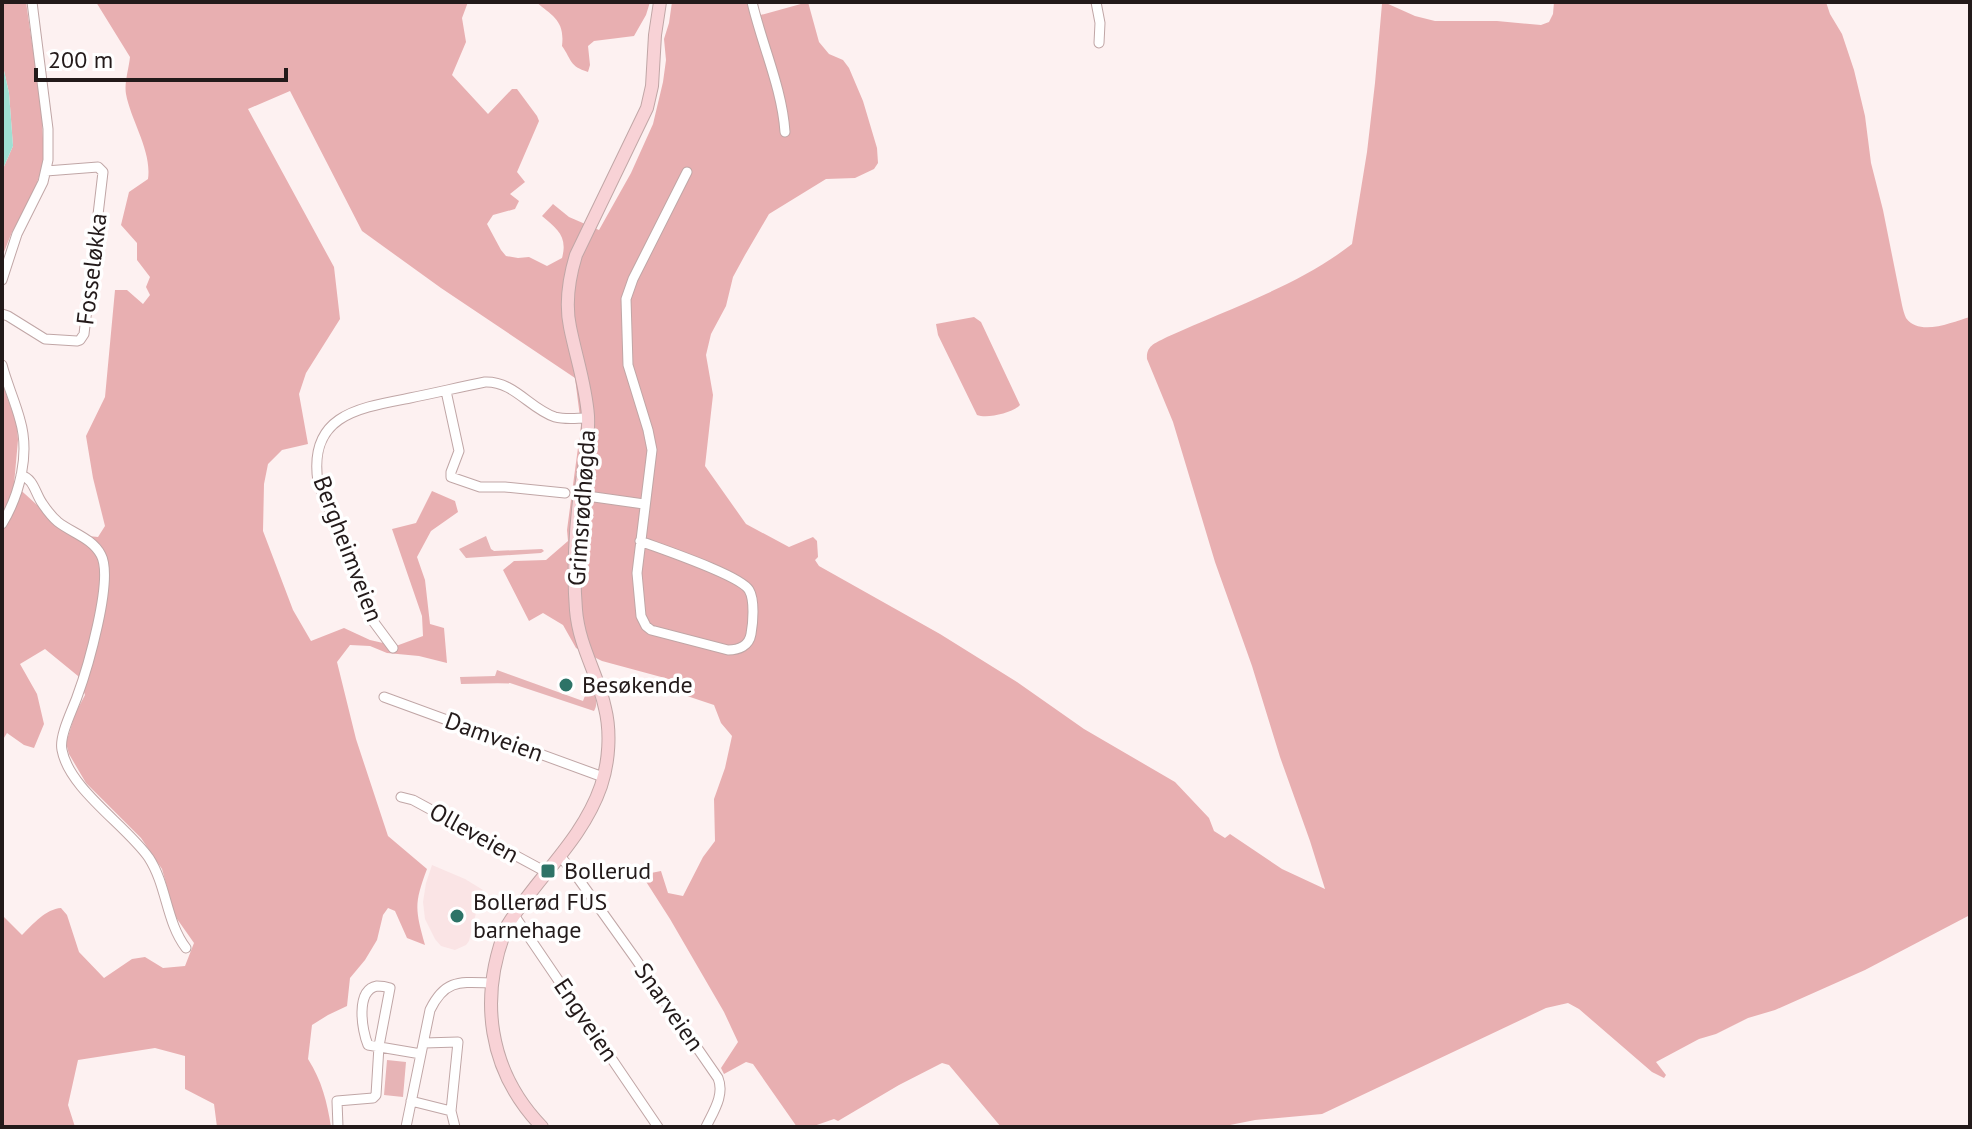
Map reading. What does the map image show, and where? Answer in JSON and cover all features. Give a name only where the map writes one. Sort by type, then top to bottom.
[{"type":"main road","name":"Grimsrødhøgda","points":[[542,1127],[516,1096],[497,1053],[490,1010],[491,983],[499,944],[514,915],[585,822],[603,777],[608,732],[605,706],[584,650],[576,609],[577,523],[588,418],[584,385],[570,326],[568,296],[571,270],[584,237],[647,108],[660,2]]},
{"type":"street","points":[[2,280],[17,234],[39,192],[46,171],[48,129],[32,2]]},
{"type":"street","points":[[752,2],[781,102],[785,132]]},
{"type":"street","points":[[1096,2],[1100,23],[1099,43]]},
{"type":"street","name":"Fosseløkka","points":[[2,314],[45,339],[77,341],[84,334],[103,172],[98,167],[46,171]]},
{"type":"street","points":[[640,541],[742,583],[752,597],[749,641],[737,650],[728,650],[655,631],[646,626],[641,616],[637,573],[640,541],[644,504],[651,467],[651,445],[628,365],[626,299],[687,172]]},
{"type":"street","points":[[2,365],[24,441],[18,491],[2,524]]},
{"type":"street","name":"Bergheimveien","points":[[393,648],[373,621],[321,491],[315,467],[317,451],[328,430],[354,411],[369,406],[492,382],[512,390],[558,418],[588,418]]},
{"type":"street","points":[[446,391],[459,451],[451,477],[480,487],[565,493]]},
{"type":"street","points":[[21,475],[31,481],[42,503],[57,521],[94,545],[104,565],[102,607],[79,692],[63,735],[62,752],[74,776],[105,812],[138,843],[153,864],[170,919],[186,948]]},
{"type":"street","points":[[580,495],[644,504]]},
{"type":"street","name":"Damveien","points":[[384,697],[603,777]]},
{"type":"street","name":"Olleveien","points":[[401,797],[413,800],[546,872]]},
{"type":"street","name":"Snarveien","points":[[560,856],[718,1078],[720,1096],[706,1127]]},
{"type":"street","name":"Engveien","points":[[514,915],[658,1127]]},
{"type":"street","points":[[406,1127],[430,1010],[436,997],[442,990],[463,982],[491,983]]},
{"type":"street","points":[[338,1127],[337,1101],[375,1097],[379,1046],[390,988],[376,986],[364,999],[362,1014],[367,1043],[379,1046],[422,1048],[458,1042],[451,1111],[455,1127]]},
{"type":"street","points":[[411,1101],[451,1111]]},
{"type":"shaded area","points":[[2,2],[26,2],[41,105],[44,155],[33,194],[2,257],[2,171],[13,146],[9,93],[2,62]]},
{"type":"shaded area","points":[[96,2],[468,2],[462,18],[466,42],[452,75],[488,114],[512,89],[517,89],[539,121],[517,172],[525,182],[510,194],[519,201],[515,209],[493,215],[487,224],[506,256],[529,257],[547,266],[562,258],[564,244],[557,229],[542,216],[553,204],[569,217],[599,230],[631,173],[653,124],[663,82],[666,60],[664,39],[672,2],[754,2],[757,16],[808,2],[819,42],[829,54],[843,60],[849,68],[863,101],[877,148],[878,163],[874,169],[855,178],[826,179],[769,214],[745,255],[733,277],[726,306],[711,334],[706,355],[713,395],[705,466],[746,524],[789,547],[813,537],[817,541],[818,557],[815,560],[819,566],[940,634],[1084,729],[1175,782],[1209,818],[1214,831],[1225,838],[1230,834],[1282,869],[1325,889],[1215,562],[1173,422],[1147,359],[1148,350],[1167,337],[1287,284],[1352,244],[1367,152],[1382,4],[1435,21],[1541,25],[1549,22],[1554,2],[1826,2],[1842,34],[1854,70],[1865,116],[1871,163],[1906,318],[1919,327],[1928,327],[1970,317],[1970,915],[1865,970],[1699,1039],[1656,1062],[1666,1075],[1664,1078],[1652,1072],[1568,1003],[1546,1008],[1322,1114],[1255,1120],[1220,1127],[1001,1127],[949,1065],[942,1063],[838,1121],[834,1119],[811,1127],[797,1127],[753,1064],[746,1062],[724,1074],[721,1068],[738,1042],[724,1012],[645,880],[651,873],[661,871],[668,893],[683,896],[715,841],[714,799],[732,736],[721,723],[714,705],[687,696],[676,681],[602,661],[576,648],[563,625],[543,613],[529,621],[503,570],[514,561],[546,560],[568,541],[581,425],[575,378],[362,231],[290,91],[248,109],[334,267],[340,319],[306,373],[299,394],[308,444],[282,450],[268,464],[264,484],[263,531],[293,610],[311,641],[344,628],[370,640],[396,646],[423,636],[422,616],[392,529],[416,523],[432,491],[455,501],[458,512],[431,531],[417,557],[425,580],[430,624],[444,628],[447,663],[387,653],[370,646],[350,645],[337,662],[356,739],[388,836],[427,869],[417,907],[425,945],[407,938],[395,911],[388,908],[383,915],[377,940],[350,978],[347,1006],[312,1025],[308,1059],[323,1092],[331,1127],[217,1127],[214,1104],[185,1089],[185,1056],[155,1048],[78,1060],[68,1105],[75,1127],[2,1127],[2,915],[22,935],[45,914],[61,908],[67,915],[79,952],[104,978],[132,959],[145,957],[163,968],[185,966],[194,943],[175,916],[162,869],[141,838],[86,783],[69,754],[66,743],[85,695],[78,676],[45,649],[20,664],[37,694],[44,724],[34,748],[7,733],[2,741],[2,382],[17,425],[14,484],[69,534],[98,537],[105,526],[86,436],[105,397],[115,290],[127,290],[143,304],[150,295],[146,287],[150,277],[137,260],[137,243],[121,225],[129,192],[148,179],[147,158],[126,94],[130,57]]},
{"type":"shaded area","points":[[536,2],[650,2],[634,36],[594,41],[588,46],[588,72],[572,62],[562,46],[560,25]]},
{"type":"shaded area","points":[[2,62],[9,93],[13,146],[2,171]]},
{"type":"shaded area","points":[[974,317],[981,322],[1020,405],[1006,413],[977,415],[938,335],[936,324]]},
{"type":"shaded area","points":[[486,536],[494,551],[544,551],[466,558],[459,549]]},
{"type":"shaded area","points":[[497,670],[583,701],[586,693],[593,691],[596,701],[594,711],[510,683],[461,684],[460,677],[495,676]]},
{"type":"shaded area","points":[[432,865],[483,890],[479,894],[469,941],[455,950],[441,946],[425,919],[423,902]]},
{"type":"shaded area","points":[[387,1060],[406,1062],[403,1097],[384,1095]]},
{"type":"place","name":"Besøkende","points":[[566,685]]},
{"type":"place","name":"Bollerud","points":[[548,871]]},
{"type":"place","name":"Bollerød FUS barnehage","points":[[457,916]]}]
